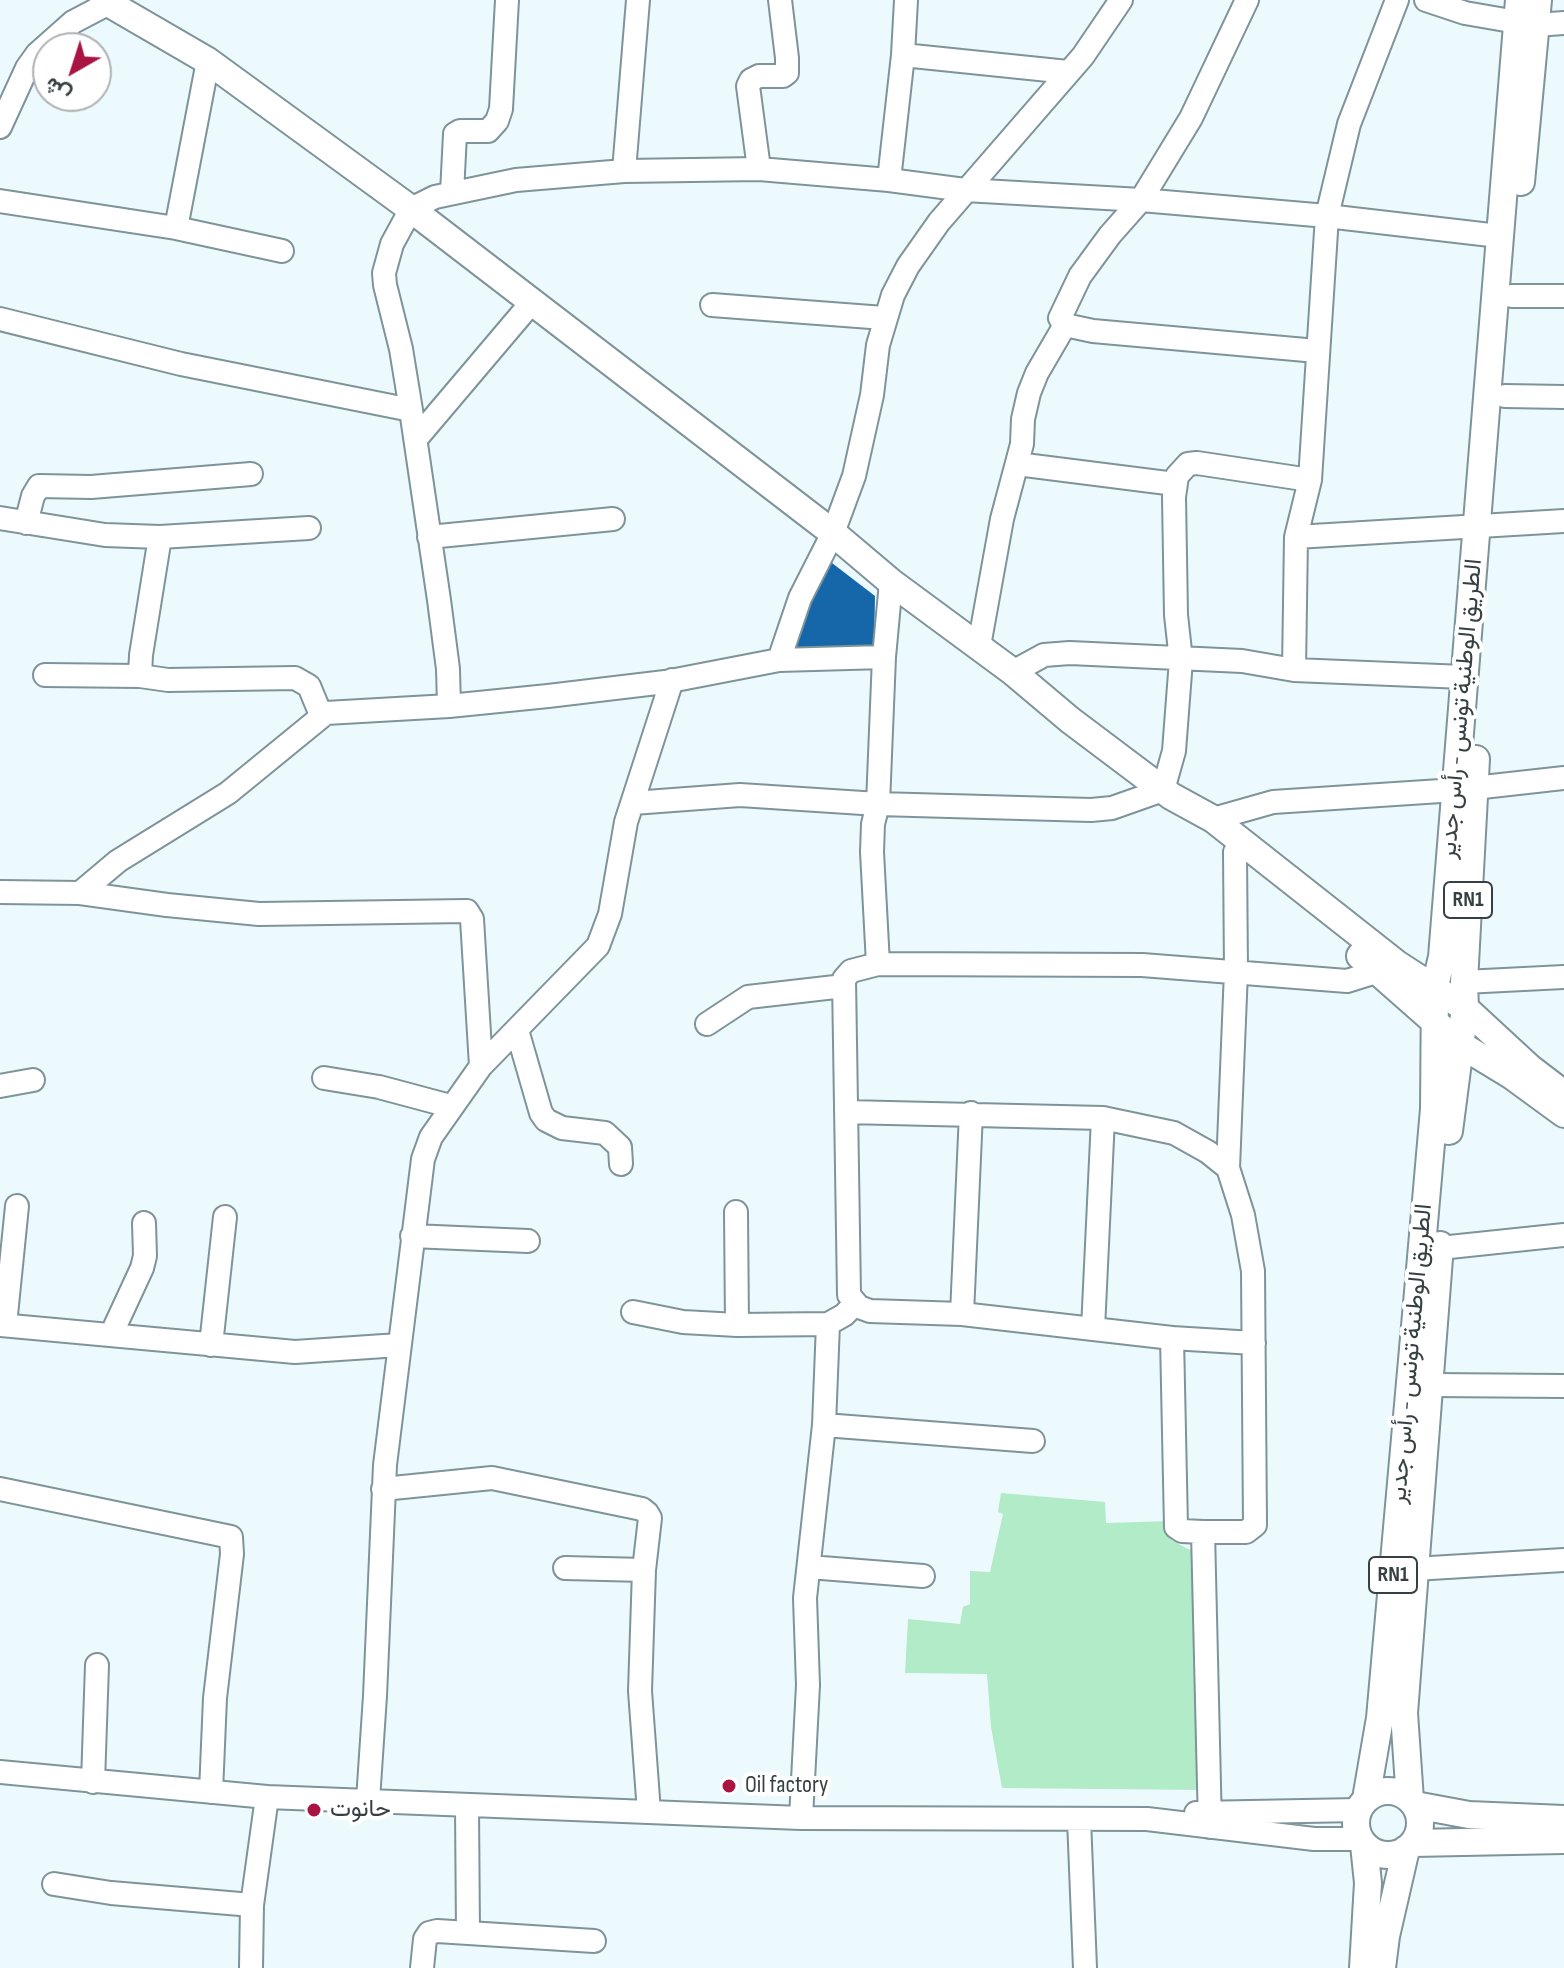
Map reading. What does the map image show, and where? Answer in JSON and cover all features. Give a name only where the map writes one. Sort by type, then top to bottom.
[{"type":"main road","points":[[109,1],[208,61],[411,209],[1167,793],[1195,820],[1379,971],[1461,1045],[1512,1076],[1564,1114]]},
{"type":"main road","name":"الطريق الوطنية تونس - رأس جدير","points":[[1362,1804],[1380,1718],[1434,1109],[1432,1021],[1435,986],[1442,957],[1465,789],[1485,527],[1499,236],[1527,12]]},
{"type":"main road","name":"الطريق الوطنية تونس - رأس جدير","points":[[1412,1803],[1404,1713],[1451,1103],[1461,1045],[1464,995],[1464,677],[1505,396],[1527,12]]},
{"type":"main road","points":[[1167,793],[1213,819],[1397,964],[1435,986],[1464,995],[1530,1068],[1564,1094]]},
{"type":"main road","points":[[1362,1804],[1383,1791],[1393,1791],[1412,1803],[1469,1815],[1564,1819]]},
{"type":"main road","name":"RN1","points":[[1382,1968],[1386,1936],[1410,1846],[1419,1829],[1418,1813],[1412,1803]]},
{"type":"main road","name":"RN1","points":[[1362,1804],[1356,1825],[1363,1842],[1368,1883],[1363,1968]]},
{"type":"main road","points":[[1363,1842],[1380,1854],[1398,1853],[1410,1846],[1564,1840]]},
{"type":"street","points":[[452,193],[455,134],[460,131],[488,131],[497,121],[501,109],[507,0]]},
{"type":"street","points":[[624,171],[638,0]]},
{"type":"street","points":[[759,169],[748,86],[751,80],[759,76],[783,76],[787,73],[780,0]]},
{"type":"street","points":[[889,180],[906,0]]},
{"type":"street","points":[[779,660],[800,598],[833,533],[854,476],[872,395],[884,318],[908,266],[965,190],[1083,56],[1121,0]]},
{"type":"street","points":[[1065,325],[1060,314],[1080,276],[1141,200],[1191,118],[1247,0]]},
{"type":"street","points":[[1294,670],[1296,537],[1310,480],[1327,216],[1349,124],[1397,0]]},
{"type":"street","points":[[1426,0],[1465,13],[1527,12],[1564,23]]},
{"type":"street","points":[[0,127],[6,95],[50,41],[73,22],[109,1]]},
{"type":"street","points":[[903,55],[1068,72]]},
{"type":"street","points":[[176,228],[208,61]]},
{"type":"street","points":[[449,706],[446,655],[416,439],[384,273],[392,244],[411,209],[435,197],[516,180],[624,171],[759,169],[965,190],[1141,200],[1327,216],[1499,236]]},
{"type":"street","points":[[0,201],[176,228],[282,251]]},
{"type":"street","points":[[1512,296],[1564,296]]},
{"type":"street","points":[[416,439],[532,302]]},
{"type":"street","points":[[712,305],[884,318]]},
{"type":"street","points":[[0,319],[181,364],[411,410]]},
{"type":"street","points":[[1065,325],[1103,333],[1317,351]]},
{"type":"street","points":[[979,646],[1002,519],[1017,464],[1023,419],[1033,383],[1065,325]]},
{"type":"street","points":[[1505,396],[1564,397]]},
{"type":"street","points":[[633,803],[740,795],[878,804],[1091,810],[1121,806],[1167,793],[1174,751],[1181,660],[1176,615],[1175,484],[1179,472],[1193,463],[1310,480]]},
{"type":"street","points":[[1017,464],[1175,484]]},
{"type":"street","points":[[26,523],[39,486],[91,487],[251,474]]},
{"type":"street","points":[[0,518],[105,535],[160,537],[309,528]]},
{"type":"street","points":[[429,537],[613,519]]},
{"type":"street","points":[[1296,537],[1564,521]]},
{"type":"street","points":[[140,676],[160,537]]},
{"type":"street","points":[[878,964],[872,852],[873,824],[878,804],[884,657],[891,582]]},
{"type":"street","points":[[1013,672],[1044,655],[1056,653],[1242,661],[1294,670],[1464,677]]},
{"type":"street","points":[[80,893],[118,861],[228,793],[321,715],[333,711],[449,706],[672,680],[779,660],[884,657]]},
{"type":"street","points":[[45,675],[140,676],[168,680],[295,678],[309,686],[321,715]]},
{"type":"street","points":[[368,1800],[383,1489],[423,1159],[431,1137],[450,1106],[481,1066],[598,946],[610,914],[626,822],[672,680]]},
{"type":"street","points":[[1213,819],[1273,802],[1465,789],[1564,778]]},
{"type":"street","points":[[1172,1338],[1176,1527],[1182,1531],[1246,1532],[1255,1525],[1253,1271],[1243,1215],[1228,1168],[1236,971],[1235,852]]},
{"type":"street","points":[[0,892],[80,893],[259,914],[467,911],[472,919],[481,1066]]},
{"type":"street","points":[[1254,1343],[1172,1338],[962,1314],[876,1312],[855,1304],[847,1289],[844,979],[851,971],[878,964],[1142,965],[1347,981],[1379,971]]},
{"type":"street","points":[[1464,995],[1564,977]]},
{"type":"street","points":[[707,1024],[748,997],[844,986]]},
{"type":"street","points":[[517,1030],[541,1113],[546,1120],[562,1128],[605,1133],[620,1147],[621,1164]]},
{"type":"street","points":[[324,1078],[379,1087],[450,1106]]},
{"type":"street","points":[[0,1086],[33,1080]]},
{"type":"street","points":[[846,1112],[1103,1118],[1174,1133],[1208,1152],[1228,1168]]},
{"type":"street","points":[[962,1314],[971,1113]]},
{"type":"street","points":[[1093,1329],[1103,1118]]},
{"type":"street","points":[[17,1206],[2,1325],[295,1352],[399,1345]]},
{"type":"street","points":[[736,1212],[737,1325]]},
{"type":"street","points":[[211,1345],[225,1217]]},
{"type":"street","points":[[111,1335],[142,1268],[145,1256],[144,1223]]},
{"type":"street","points":[[1440,1248],[1564,1235]]},
{"type":"street","points":[[412,1236],[528,1241]]},
{"type":"street","points":[[633,1312],[683,1322],[828,1324],[855,1304]]},
{"type":"street","points":[[801,1818],[808,1685],[805,1598],[824,1425],[828,1324]]},
{"type":"street","points":[[1431,1385],[1564,1386]]},
{"type":"street","points":[[824,1425],[1033,1441]]},
{"type":"street","points":[[383,1489],[492,1478],[642,1509],[650,1518],[644,1570],[640,1691],[649,1812]]},
{"type":"street","points":[[0,1489],[231,1537],[232,1554],[215,1698],[211,1792]]},
{"type":"street","points":[[1203,1532],[1210,1819]]},
{"type":"street","points":[[1414,1569],[1564,1560]]},
{"type":"street","points":[[809,1567],[923,1576]]},
{"type":"street","points":[[565,1568],[644,1570]]},
{"type":"street","points":[[93,1782],[97,1665]]},
{"type":"street","points":[[0,1772],[267,1797],[801,1818],[1210,1819],[1362,1804]]},
{"type":"street","points":[[251,1968],[252,1905],[267,1797]]},
{"type":"street","points":[[467,1807],[468,1933]]},
{"type":"street","points":[[1079,1819],[1085,1968]]},
{"type":"street","points":[[1210,1819],[1314,1839],[1363,1842]]},
{"type":"street","points":[[54,1884],[111,1893],[252,1905]]},
{"type":"street","points":[[422,1968],[425,1939],[429,1933],[594,1941]]},
{"type":"green space","points":[[1001,1493],[1105,1502],[1106,1523],[1170,1521],[1171,1540],[1192,1551],[1201,1790],[1002,1788],[991,1727],[987,1674],[905,1673],[908,1619],[960,1624],[963,1607],[970,1604],[970,1571],[990,1572],[1003,1514],[998,1512]]},
{"type":"building","points":[[832,563],[875,596],[874,650],[784,652],[821,566]]},
{"type":"place","name":"Oil factory","points":[[729,1786]]},
{"type":"place","name":"حانوت","points":[[314,1810]]}]
